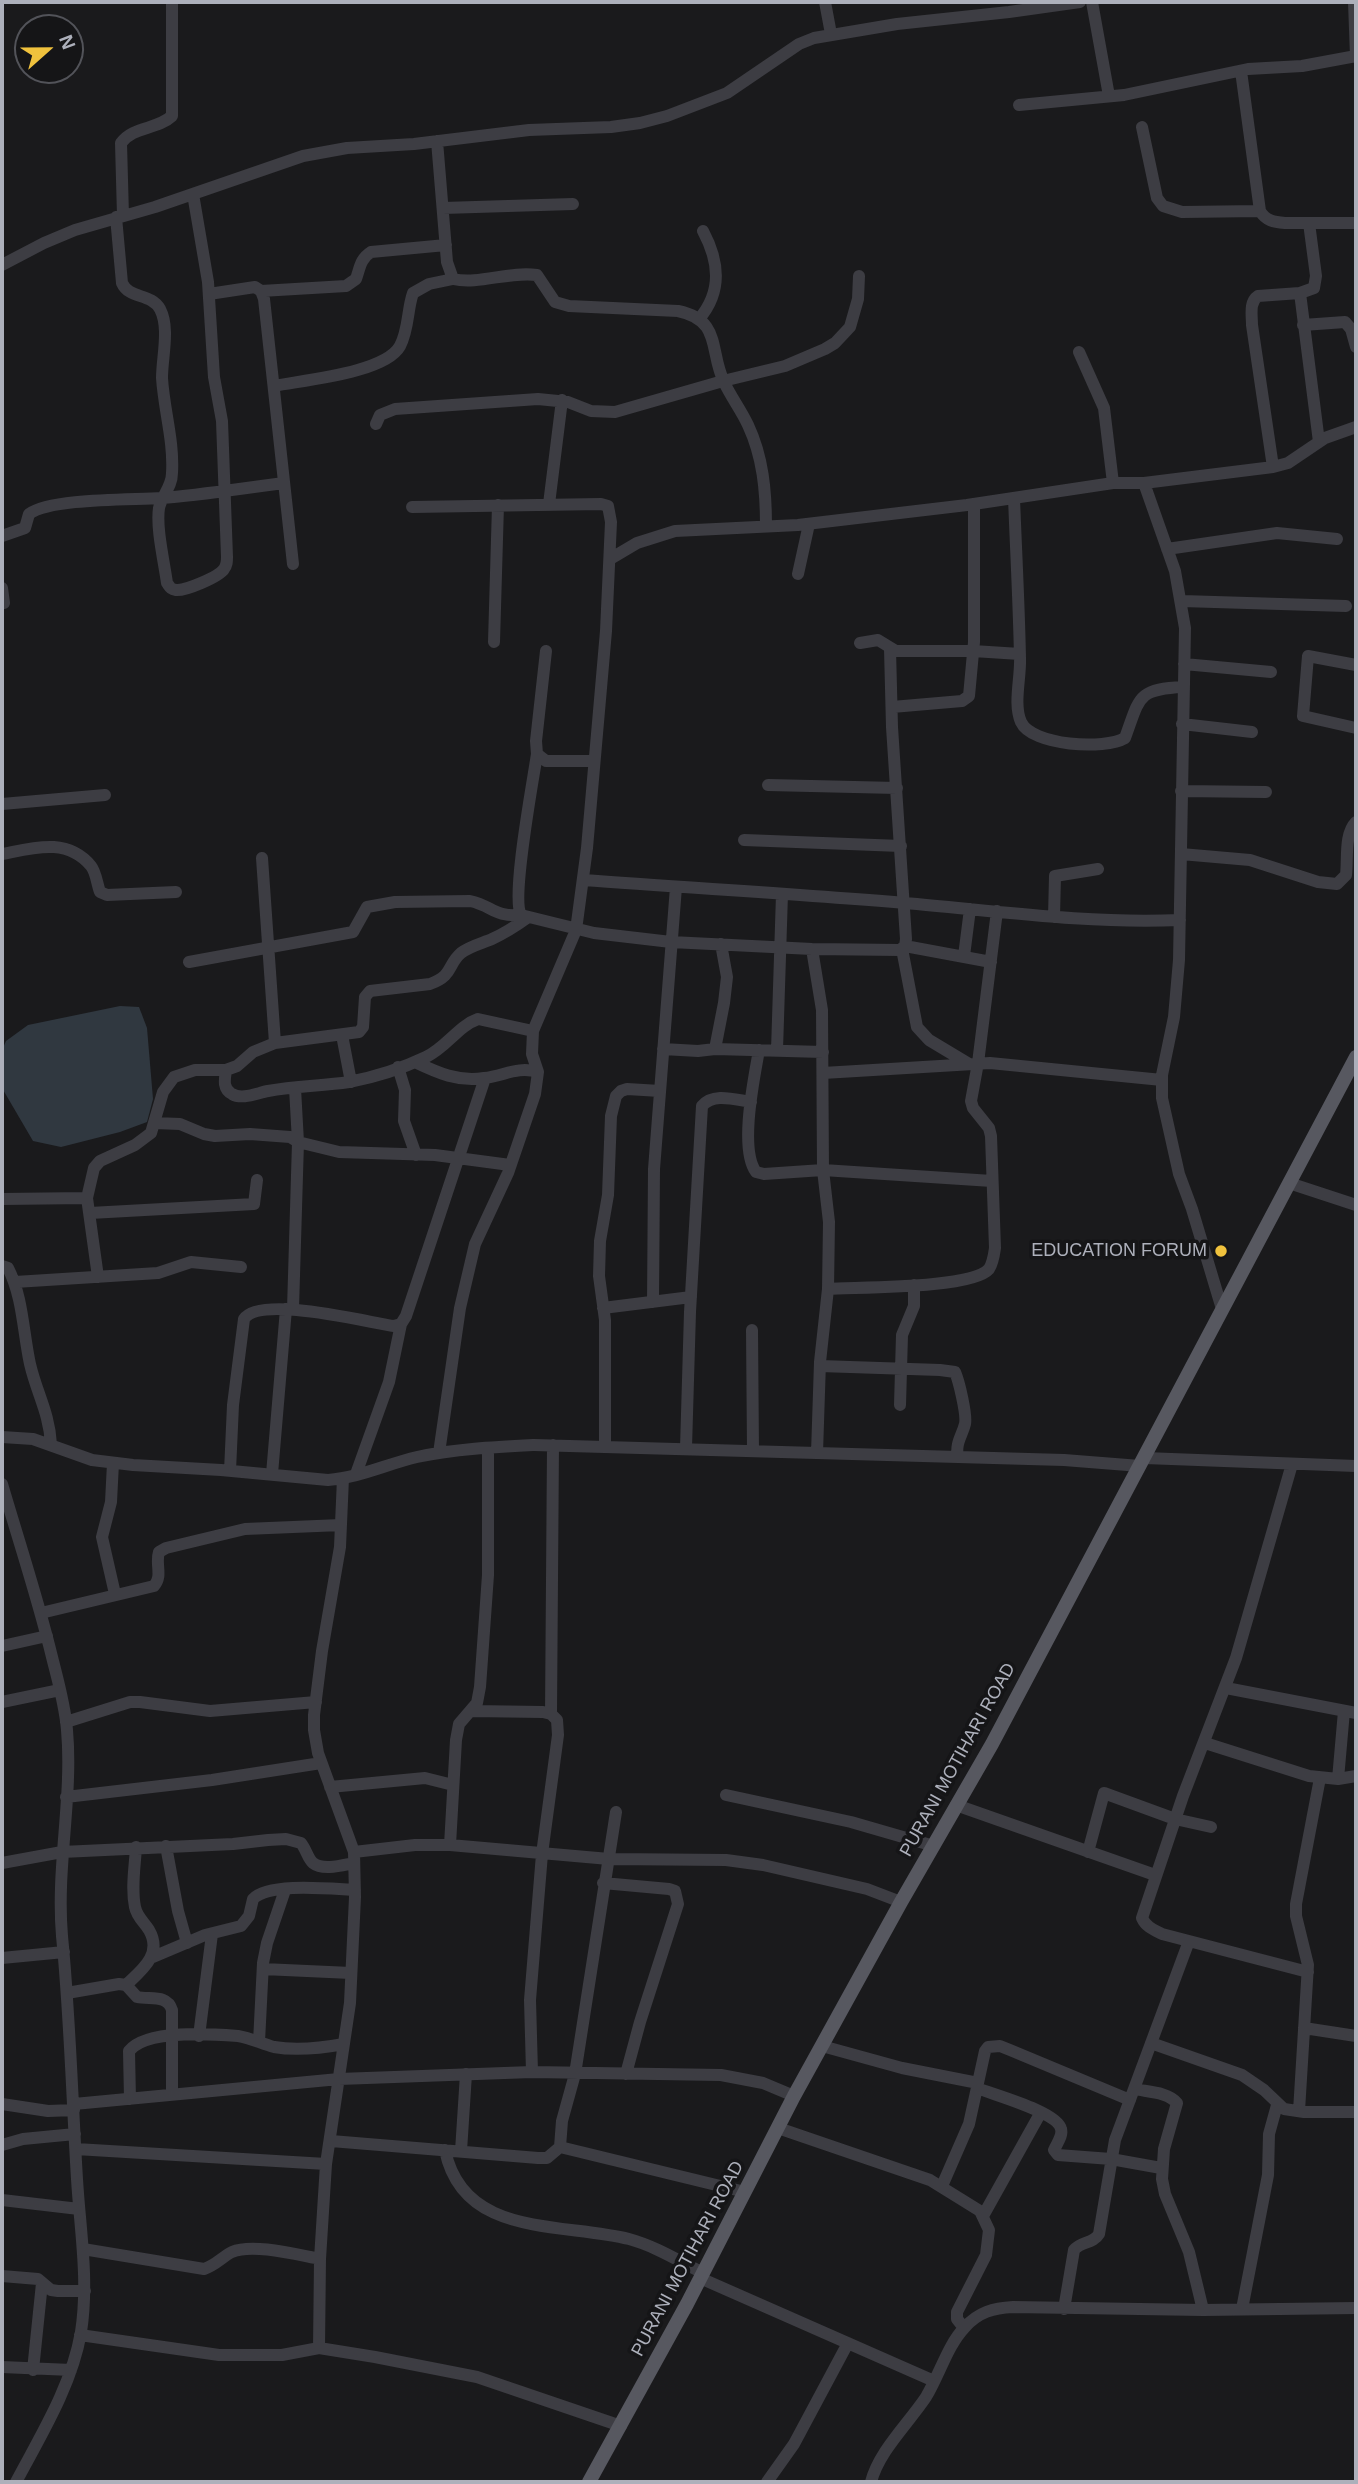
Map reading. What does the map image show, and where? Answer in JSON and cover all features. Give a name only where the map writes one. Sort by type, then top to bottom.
[{"type":"main road","name":"PURANI MOTIHARI ROAD","points":[[588,2482],[702,2276],[794,2096],[934,1846],[1142,1462],[1356,1057]]},
{"type":"street","points":[[172,2],[172,116],[166,122],[126,136],[121,143],[120,216],[122,283],[132,294],[153,301],[163,320],[162,378],[171,442],[172,474],[171,484],[159,512],[167,583],[171,589],[177,590],[222,572],[228,557],[222,421],[214,377],[209,293],[193,194]]},
{"type":"street","points":[[825,2],[831,34]]},
{"type":"street","points":[[2,265],[59,236],[303,156],[347,148],[541,129],[611,127],[640,123],[667,116],[727,93],[799,44],[831,34],[1080,2]]},
{"type":"street","points":[[1092,2],[1110,96]]},
{"type":"street","points":[[1019,105],[1110,96],[1241,71],[1302,66],[1356,57],[1354,2]]},
{"type":"street","points":[[1241,71],[1260,211],[1263,216],[1275,222],[1356,223]]},
{"type":"street","points":[[1142,127],[1157,198],[1163,206],[1170,210],[1197,213],[1260,211]]},
{"type":"street","points":[[437,141],[449,272],[453,279]]},
{"type":"street","points":[[443,208],[573,204]]},
{"type":"street","points":[[1273,467],[1252,325],[1252,304],[1258,296],[1308,292],[1316,283],[1309,223]]},
{"type":"street","points":[[699,319],[712,303],[717,274],[713,251],[704,231]]},
{"type":"street","points":[[261,291],[346,286],[356,279],[360,263],[371,252],[446,245]]},
{"type":"street","points":[[274,386],[383,362],[399,348],[413,293],[429,284],[453,279],[462,281],[511,274],[537,275],[555,302],[569,306],[691,313],[699,319],[713,340],[723,381],[747,422],[757,446],[764,480],[766,526]]},
{"type":"street","points":[[376,424],[380,415],[395,409],[538,399],[562,400],[591,411],[615,412],[792,364],[835,343],[850,327],[858,299],[859,276]]},
{"type":"street","points":[[209,293],[255,287],[261,291],[264,299],[293,564]]},
{"type":"street","points":[[1300,293],[1320,442]]},
{"type":"street","points":[[1303,325],[1345,323],[1351,329],[1356,347]]},
{"type":"street","points":[[1079,352],[1104,408],[1113,483]]},
{"type":"street","points":[[550,504],[562,400]]},
{"type":"street","points":[[610,559],[628,547],[660,535],[688,530],[809,524],[974,504],[1113,483],[1144,483],[1273,467],[1297,459],[1320,442],[1356,428]]},
{"type":"street","points":[[2,536],[25,528],[29,514],[36,509],[56,505],[164,498],[284,483]]},
{"type":"street","points":[[1144,483],[1175,571],[1185,628],[1177,992],[1162,1080],[1162,1098],[1171,1147],[1222,1309]]},
{"type":"street","points":[[1014,498],[1020,654],[1019,708],[1023,726],[1041,737],[1066,742],[1119,742],[1125,738],[1143,695],[1160,688],[1183,687]]},
{"type":"street","points":[[412,506],[601,504],[608,506],[611,522],[594,761],[576,930],[533,1031],[532,1054],[538,1072],[535,1094],[510,1165],[475,1244],[460,1308],[439,1452]]},
{"type":"street","points":[[891,707],[966,700],[971,688],[974,504]]},
{"type":"street","points":[[494,642],[498,505]]},
{"type":"street","points":[[798,573],[809,524]]},
{"type":"street","points":[[1167,549],[1277,534],[1337,538]]},
{"type":"street","points":[[2,588],[4,603]]},
{"type":"street","points":[[1182,601],[1346,606]]},
{"type":"street","points":[[860,643],[878,640],[890,649],[903,651],[1020,654]]},
{"type":"street","points":[[890,649],[891,707],[905,903],[902,948],[917,1027],[929,1040],[973,1064]]},
{"type":"street","points":[[524,917],[517,904],[537,754],[536,741],[546,651]]},
{"type":"street","points":[[1356,665],[1308,656],[1303,716],[1356,729]]},
{"type":"street","points":[[1184,664],[1271,671]]},
{"type":"street","points":[[1182,724],[1252,732]]},
{"type":"street","points":[[537,754],[547,761],[594,761]]},
{"type":"street","points":[[768,785],[897,788]]},
{"type":"street","points":[[1181,791],[1266,792]]},
{"type":"street","points":[[2,804],[105,795]]},
{"type":"street","points":[[1181,854],[1250,860],[1318,882],[1337,884],[1346,876],[1349,835],[1356,822]]},
{"type":"street","points":[[744,840],[901,846]]},
{"type":"street","points":[[2,853],[50,846],[66,848],[90,865],[100,892],[107,895],[176,892]]},
{"type":"street","points":[[262,858],[275,1043]]},
{"type":"street","points":[[1054,917],[1055,876],[1098,869]]},
{"type":"street","points":[[583,880],[905,903],[1120,922],[1180,920]]},
{"type":"street","points":[[653,1302],[654,1169],[676,887]]},
{"type":"street","points":[[777,1050],[782,894]]},
{"type":"street","points":[[189,962],[353,932],[367,907],[383,903],[470,901],[481,903],[497,914],[524,917],[576,930],[671,942],[812,950],[902,948],[991,962]]},
{"type":"street","points":[[964,956],[970,909]]},
{"type":"street","points":[[828,1289],[963,1280],[981,1275],[989,1269],[995,1248],[991,1136],[989,1128],[972,1108],[971,1101],[973,1064],[997,912]]},
{"type":"street","points":[[97,1276],[87,1198],[94,1168],[100,1161],[144,1140],[155,1123],[163,1092],[174,1077],[195,1070],[226,1070],[237,1066],[253,1052],[275,1043],[359,1032],[363,1027],[365,997],[370,991],[439,981],[448,975],[458,956],[465,950],[504,933],[524,917]]},
{"type":"street","points":[[715,1049],[727,977],[721,944]]},
{"type":"street","points":[[812,950],[822,1010],[823,1170],[829,1210],[828,1289],[820,1366],[817,1453]]},
{"type":"street","points":[[226,1070],[226,1089],[232,1095],[241,1096],[351,1082],[398,1068],[443,1048],[469,1022],[478,1019],[533,1031]]},
{"type":"street","points":[[342,1035],[351,1082]]},
{"type":"street","points":[[663,1049],[823,1052]]},
{"type":"street","points":[[759,1050],[751,1102],[750,1151],[752,1166],[756,1172],[764,1174],[823,1170],[992,1181]]},
{"type":"street","points":[[415,1062],[457,1079],[485,1078],[520,1069],[538,1072]]},
{"type":"street","points":[[823,1073],[973,1064],[1162,1080]]},
{"type":"street","points":[[398,1068],[405,1090],[404,1121],[416,1155]]},
{"type":"street","points":[[356,1474],[389,1382],[401,1324],[406,1317],[485,1078]]},
{"type":"street","points":[[272,1474],[289,1309],[298,1142],[295,1088]]},
{"type":"street","points":[[605,1445],[603,1308],[599,1276],[600,1241],[608,1195],[613,1105],[616,1096],[627,1089],[660,1091]]},
{"type":"street","points":[[686,1448],[702,1106],[713,1098],[751,1102]]},
{"type":"street","points":[[155,1123],[180,1124],[215,1136],[269,1134],[290,1137],[298,1142],[339,1152],[460,1158],[510,1165]]},
{"type":"street","points":[[90,1213],[254,1203],[257,1180]]},
{"type":"street","points":[[1289,1183],[1356,1205]]},
{"type":"street","points":[[2,1199],[87,1198]]},
{"type":"street","points":[[15,1282],[158,1273],[191,1262],[241,1267]]},
{"type":"street","points":[[2,1266],[8,1268],[15,1282],[31,1368],[49,1422],[51,1444]]},
{"type":"street","points":[[900,1405],[902,1335],[914,1307],[914,1285]]},
{"type":"street","points":[[603,1308],[691,1297]]},
{"type":"street","points":[[230,1471],[233,1405],[244,1319],[248,1313],[289,1309],[394,1326],[401,1324]]},
{"type":"street","points":[[752,1330],[753,1451]]},
{"type":"street","points":[[820,1366],[955,1372],[965,1416],[965,1425],[957,1441],[958,1457]]},
{"type":"street","points":[[2,1437],[33,1439],[75,1455],[113,1463],[328,1480],[439,1452],[553,1445],[1356,1466]]},
{"type":"street","points":[[551,1714],[553,1445]]},
{"type":"street","points":[[472,1711],[477,1703],[480,1687],[488,1575],[488,1447]]},
{"type":"street","points":[[113,1463],[111,1502],[102,1537],[114,1594]]},
{"type":"street","points":[[1292,1464],[1252,1610],[1226,1688],[1143,1910],[1144,1923],[1162,1934],[1308,1972]]},
{"type":"street","points":[[319,2348],[320,2259],[326,2164],[344,2044],[355,1890],[354,1858],[321,1763],[314,1730],[338,1557],[343,1478]]},
{"type":"street","points":[[2,1484],[41,1613],[66,1722],[68,1752],[59,1907],[67,1993],[85,2291],[80,2335],[71,2370],[16,2482]]},
{"type":"street","points":[[41,1613],[154,1586],[159,1577],[156,1559],[159,1552],[166,1548],[245,1529],[341,1525]]},
{"type":"street","points":[[2,1646],[47,1636]]},
{"type":"street","points":[[1226,1688],[1350,1712],[1338,1779]]},
{"type":"street","points":[[2,1702],[60,1690]]},
{"type":"street","points":[[66,1722],[130,1702],[209,1711],[316,1702]]},
{"type":"street","points":[[450,1845],[456,1740],[459,1724],[466,1714],[472,1711],[551,1714],[557,1720],[558,1735],[542,1854],[530,2000],[532,2072]]},
{"type":"street","points":[[1205,1743],[1321,1778],[1356,1776]]},
{"type":"street","points":[[66,1797],[212,1780],[321,1763]]},
{"type":"street","points":[[330,1787],[415,1778],[453,1785]]},
{"type":"street","points":[[1299,2111],[1308,1972],[1296,1904],[1321,1778]]},
{"type":"street","points":[[1088,1852],[1104,1793],[1175,1819],[1212,1827]]},
{"type":"street","points":[[726,1795],[851,1822],[934,1846]]},
{"type":"street","points":[[956,1805],[1155,1875]]},
{"type":"street","points":[[331,2141],[547,2158],[560,2147],[562,2121],[575,2074],[615,1812]]},
{"type":"street","points":[[2,1863],[62,1852],[286,1839],[301,1843],[312,1862],[317,1865],[336,1866],[354,1858],[415,1845],[450,1845],[609,1859],[744,1862],[867,1889],[901,1902]]},
{"type":"street","points":[[166,1846],[178,1912],[187,1943]]},
{"type":"street","points":[[136,1847],[134,1904],[137,1915],[153,1939],[153,1957]]},
{"type":"street","points":[[603,1883],[669,1889],[675,1891],[678,1897],[626,2074]]},
{"type":"street","points":[[126,1985],[153,1957],[246,1922],[253,1899],[268,1890],[355,1890]]},
{"type":"street","points":[[259,2042],[267,1943],[285,1890]]},
{"type":"street","points":[[199,2036],[212,1934]]},
{"type":"street","points":[[1064,2309],[1074,2250],[1077,2246],[1096,2239],[1098,2234],[1115,2140],[1189,1941]]},
{"type":"street","points":[[2,1958],[64,1952]]},
{"type":"street","points":[[263,1969],[351,1973]]},
{"type":"street","points":[[67,1993],[119,1984],[126,1985],[137,1997],[165,2000],[170,2004],[172,2095]]},
{"type":"street","points":[[1304,2028],[1356,2036]]},
{"type":"street","points":[[130,2099],[130,2051],[142,2041],[172,2034],[239,2036],[275,2047],[289,2048],[319,2048],[344,2044]]},
{"type":"street","points":[[1150,2043],[1242,2075],[1265,2090],[1277,2105],[1284,2109],[1356,2112]]},
{"type":"street","points":[[822,2046],[978,2085],[1041,2112],[1061,2126],[1062,2134],[1054,2150],[1058,2155],[1111,2159],[1161,2168]]},
{"type":"street","points":[[942,2186],[969,2124],[988,2046],[1000,2046],[1132,2094],[1167,2096],[1174,2099],[1177,2103],[1161,2168],[1165,2194],[1189,2252],[1203,2310]]},
{"type":"street","points":[[2,2104],[38,2110],[339,2079],[532,2072],[732,2076],[762,2083],[794,2096]]},
{"type":"street","points":[[461,2151],[466,2074]]},
{"type":"street","points":[[1242,2309],[1267,2183],[1269,2134],[1277,2105]]},
{"type":"street","points":[[983,2216],[1041,2112]]},
{"type":"street","points":[[778,2128],[942,2186],[970,2203],[983,2216],[989,2230],[989,2241],[980,2269],[957,2312],[957,2319],[964,2328]]},
{"type":"street","points":[[2,2145],[23,2138],[75,2134]]},
{"type":"street","points":[[560,2147],[745,2192]]},
{"type":"street","points":[[76,2149],[326,2164]]},
{"type":"street","points":[[445,2150],[452,2175],[459,2185],[479,2206],[493,2214],[584,2233],[628,2239],[655,2248],[702,2276],[934,2381]]},
{"type":"street","points":[[2,2200],[79,2210]]},
{"type":"street","points":[[83,2249],[204,2269],[217,2264],[231,2253],[242,2250],[286,2252],[320,2259]]},
{"type":"street","points":[[2,2276],[32,2278],[51,2290],[85,2291]]},
{"type":"street","points":[[33,2370],[42,2283]]},
{"type":"street","points":[[870,2482],[878,2464],[934,2381],[951,2346],[964,2328],[985,2312],[998,2308],[1356,2308]]},
{"type":"street","points":[[80,2335],[226,2356],[282,2355],[319,2348],[464,2374],[621,2426]]},
{"type":"street","points":[[767,2482],[794,2444],[848,2343]]},
{"type":"street","points":[[2,2367],[71,2370]]},
{"type":"shaded area","points":[[120,1006],[139,1007],[147,1028],[153,1099],[147,1122],[61,1147],[33,1141],[2,1088],[2,1050],[6,1041],[28,1025]]},
{"type":"place","name":"EDUCATION FORUM","points":[[1221,1251]]}]
